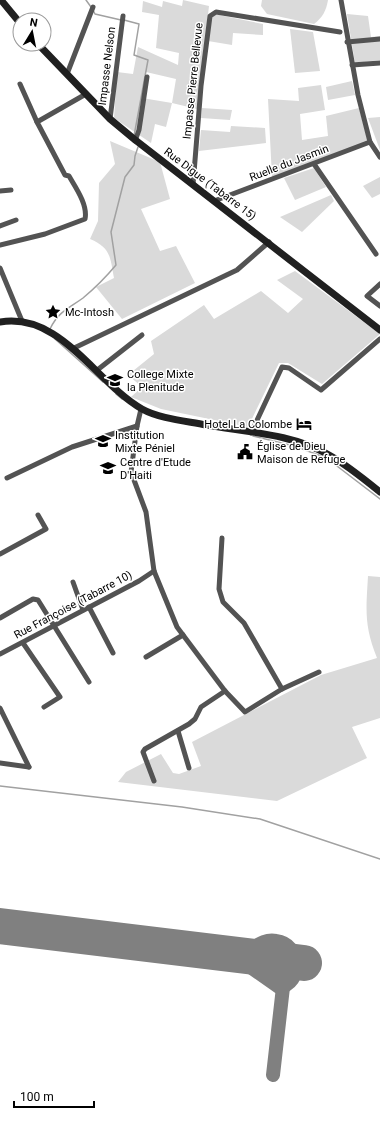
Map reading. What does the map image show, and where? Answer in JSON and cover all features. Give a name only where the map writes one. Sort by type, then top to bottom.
[{"type":"street","points":[[2,0],[12,13]]},
{"type":"street","points":[[340,0],[352,66],[370,142],[380,157]]},
{"type":"street","points":[[67,74],[93,7]]},
{"type":"street","name":"Impasse Pierre Bellevue","points":[[193,185],[201,86],[210,16],[216,12],[340,32]]},
{"type":"street","name":"Impasse Nelson","points":[[110,119],[123,16]]},
{"type":"street","points":[[348,42],[380,39]]},
{"type":"street","name":"Rue Digue (Tabarre 15)","points":[[46,52],[110,119],[133,139],[269,242],[380,330]]},
{"type":"street","points":[[352,66],[380,63]]},
{"type":"street","points":[[133,139],[139,130],[147,77]]},
{"type":"street","points":[[0,246],[45,234],[85,219],[86,213],[80,196],[69,176],[65,176],[37,122],[20,84]]},
{"type":"street","points":[[37,122],[86,94]]},
{"type":"street","name":"Ruelle du Jasmin","points":[[214,201],[370,142]]},
{"type":"street","points":[[314,164],[376,254]]},
{"type":"street","points":[[0,191],[11,190]]},
{"type":"street","points":[[0,226],[16,220]]},
{"type":"street","points":[[72,349],[237,270],[269,242]]},
{"type":"street","points":[[0,268],[22,321]]},
{"type":"street","points":[[380,284],[367,296],[380,306]]},
{"type":"street","points":[[0,322],[22,321],[45,329],[72,349],[141,409],[166,417],[281,438],[328,454],[380,492]]},
{"type":"street","points":[[96,371],[142,335]]},
{"type":"street","points":[[251,433],[282,367],[289,368],[321,390],[380,339]]},
{"type":"street","points":[[141,409],[137,426],[131,472],[146,512],[154,571],[177,627],[225,691],[245,712],[282,689],[319,672]]},
{"type":"street","points":[[7,478],[72,447],[137,426]]},
{"type":"street","points":[[0,554],[46,528],[38,515]]},
{"type":"street","points":[[222,538],[219,589],[223,602],[244,623],[282,689]]},
{"type":"street","name":"Rue Françoise (Tabarre 10)","points":[[0,654],[139,581],[154,571]]},
{"type":"street","points":[[73,582],[83,610]]},
{"type":"street","points":[[0,618],[36,598],[55,625],[90,682]]},
{"type":"street","points":[[89,607],[113,653]]},
{"type":"street","points":[[146,657],[183,635]]},
{"type":"street","points":[[23,643],[60,697],[44,707]]},
{"type":"street","points":[[154,781],[143,752],[145,749],[178,731],[195,719],[201,707],[225,691]]},
{"type":"street","points":[[0,708],[29,767],[0,763]]},
{"type":"street","points":[[178,731],[189,768]]},
{"type":"shaded area","points":[[183,0],[209,6],[197,109],[172,103],[166,127],[155,124],[151,143],[114,118],[117,72],[133,74],[138,47],[178,65],[179,53],[156,48],[159,15],[142,12],[143,1],[162,7],[163,1],[182,6]],"holes":[[[146,72],[176,79],[172,103],[142,98]]]},
{"type":"shaded area","points":[[262,0],[328,0],[324,14],[314,24],[267,14],[261,6]]},
{"type":"shaded area","points":[[214,14],[263,24],[263,35],[233,33],[232,45],[208,41],[211,16]]},
{"type":"shaded area","points":[[347,14],[368,16],[371,37],[380,36],[380,60],[355,63]]},
{"type":"shaded area","points":[[290,29],[313,32],[320,71],[295,73]]},
{"type":"shaded area","points":[[352,81],[355,95],[328,100],[326,87]]},
{"type":"shaded area","points":[[321,85],[325,110],[300,114],[302,140],[328,136],[326,116],[359,108],[368,142],[272,177],[268,99],[299,101],[298,88]]},
{"type":"shaded area","points":[[202,108],[232,110],[230,120],[201,118]]},
{"type":"shaded area","points":[[380,117],[380,150],[368,118]]},
{"type":"shaded area","points":[[231,126],[265,128],[266,143],[199,151],[201,130],[230,132]]},
{"type":"shaded area","points":[[110,141],[160,162],[170,199],[141,209],[160,251],[176,246],[195,283],[122,319],[96,287],[114,278],[110,259],[106,250],[97,242],[90,239],[98,221],[99,183],[115,164]]},
{"type":"shaded area","points":[[314,168],[326,187],[295,200],[284,178]]},
{"type":"shaded area","points":[[380,177],[380,194],[372,198],[363,186]]},
{"type":"shaded area","points":[[331,195],[334,201],[302,232],[280,217]]},
{"type":"shaded area","points":[[295,271],[380,334],[322,384],[288,363],[279,363],[248,427],[161,409],[131,397],[142,387],[128,375],[154,354],[151,341],[204,305],[214,319],[261,291],[288,313],[303,299],[277,280]]},
{"type":"shaded area","points":[[368,576],[380,577],[380,718],[352,727],[367,758],[277,801],[118,782],[126,772],[161,754],[173,773],[179,774],[201,766],[192,742],[321,675],[377,658],[370,636],[367,618]]},
{"type":"waterway","points":[[86,0],[91,7]]},
{"type":"waterway","points":[[93,10],[95,14],[121,20]]},
{"type":"waterway","points":[[124,20],[139,24],[134,55],[148,60],[134,136]]},
{"type":"waterway","points":[[50,329],[56,319],[64,311],[83,298],[116,265],[111,232],[125,177],[134,165],[138,147]]},
{"type":"waterway","points":[[55,339],[103,382]]},
{"type":"waterway","points":[[116,394],[122,399]]},
{"type":"waterway","points":[[253,436],[294,446],[324,457]]},
{"type":"waterway","points":[[333,463],[380,499]]},
{"type":"waterway","points":[[0,786],[182,807],[260,819],[380,859]]},
{"type":"taxiway","points":[[232,954],[279,987],[287,984],[292,979],[295,972],[295,956],[291,949],[285,944],[276,941],[265,942],[246,952],[236,955]]},
{"type":"taxiway","points":[[273,1075],[286,961]]},
{"type":"runway","points":[[0,926],[304,963]]},
{"type":"place","name":"Mc-Intosh","points":[[53,312]]},
{"type":"place","name":"College Mixte la Plenitude","points":[[115,380]]},
{"type":"place","name":"Hotel La Colombe","points":[[304,424]]},
{"type":"place","name":"Institution Mixte Péniel","points":[[103,441]]},
{"type":"place","name":"Église de Dieu Maison de Refuge","points":[[245,452]]},
{"type":"place","name":"Centre d'Etude D'Haiti","points":[[108,468]]}]
